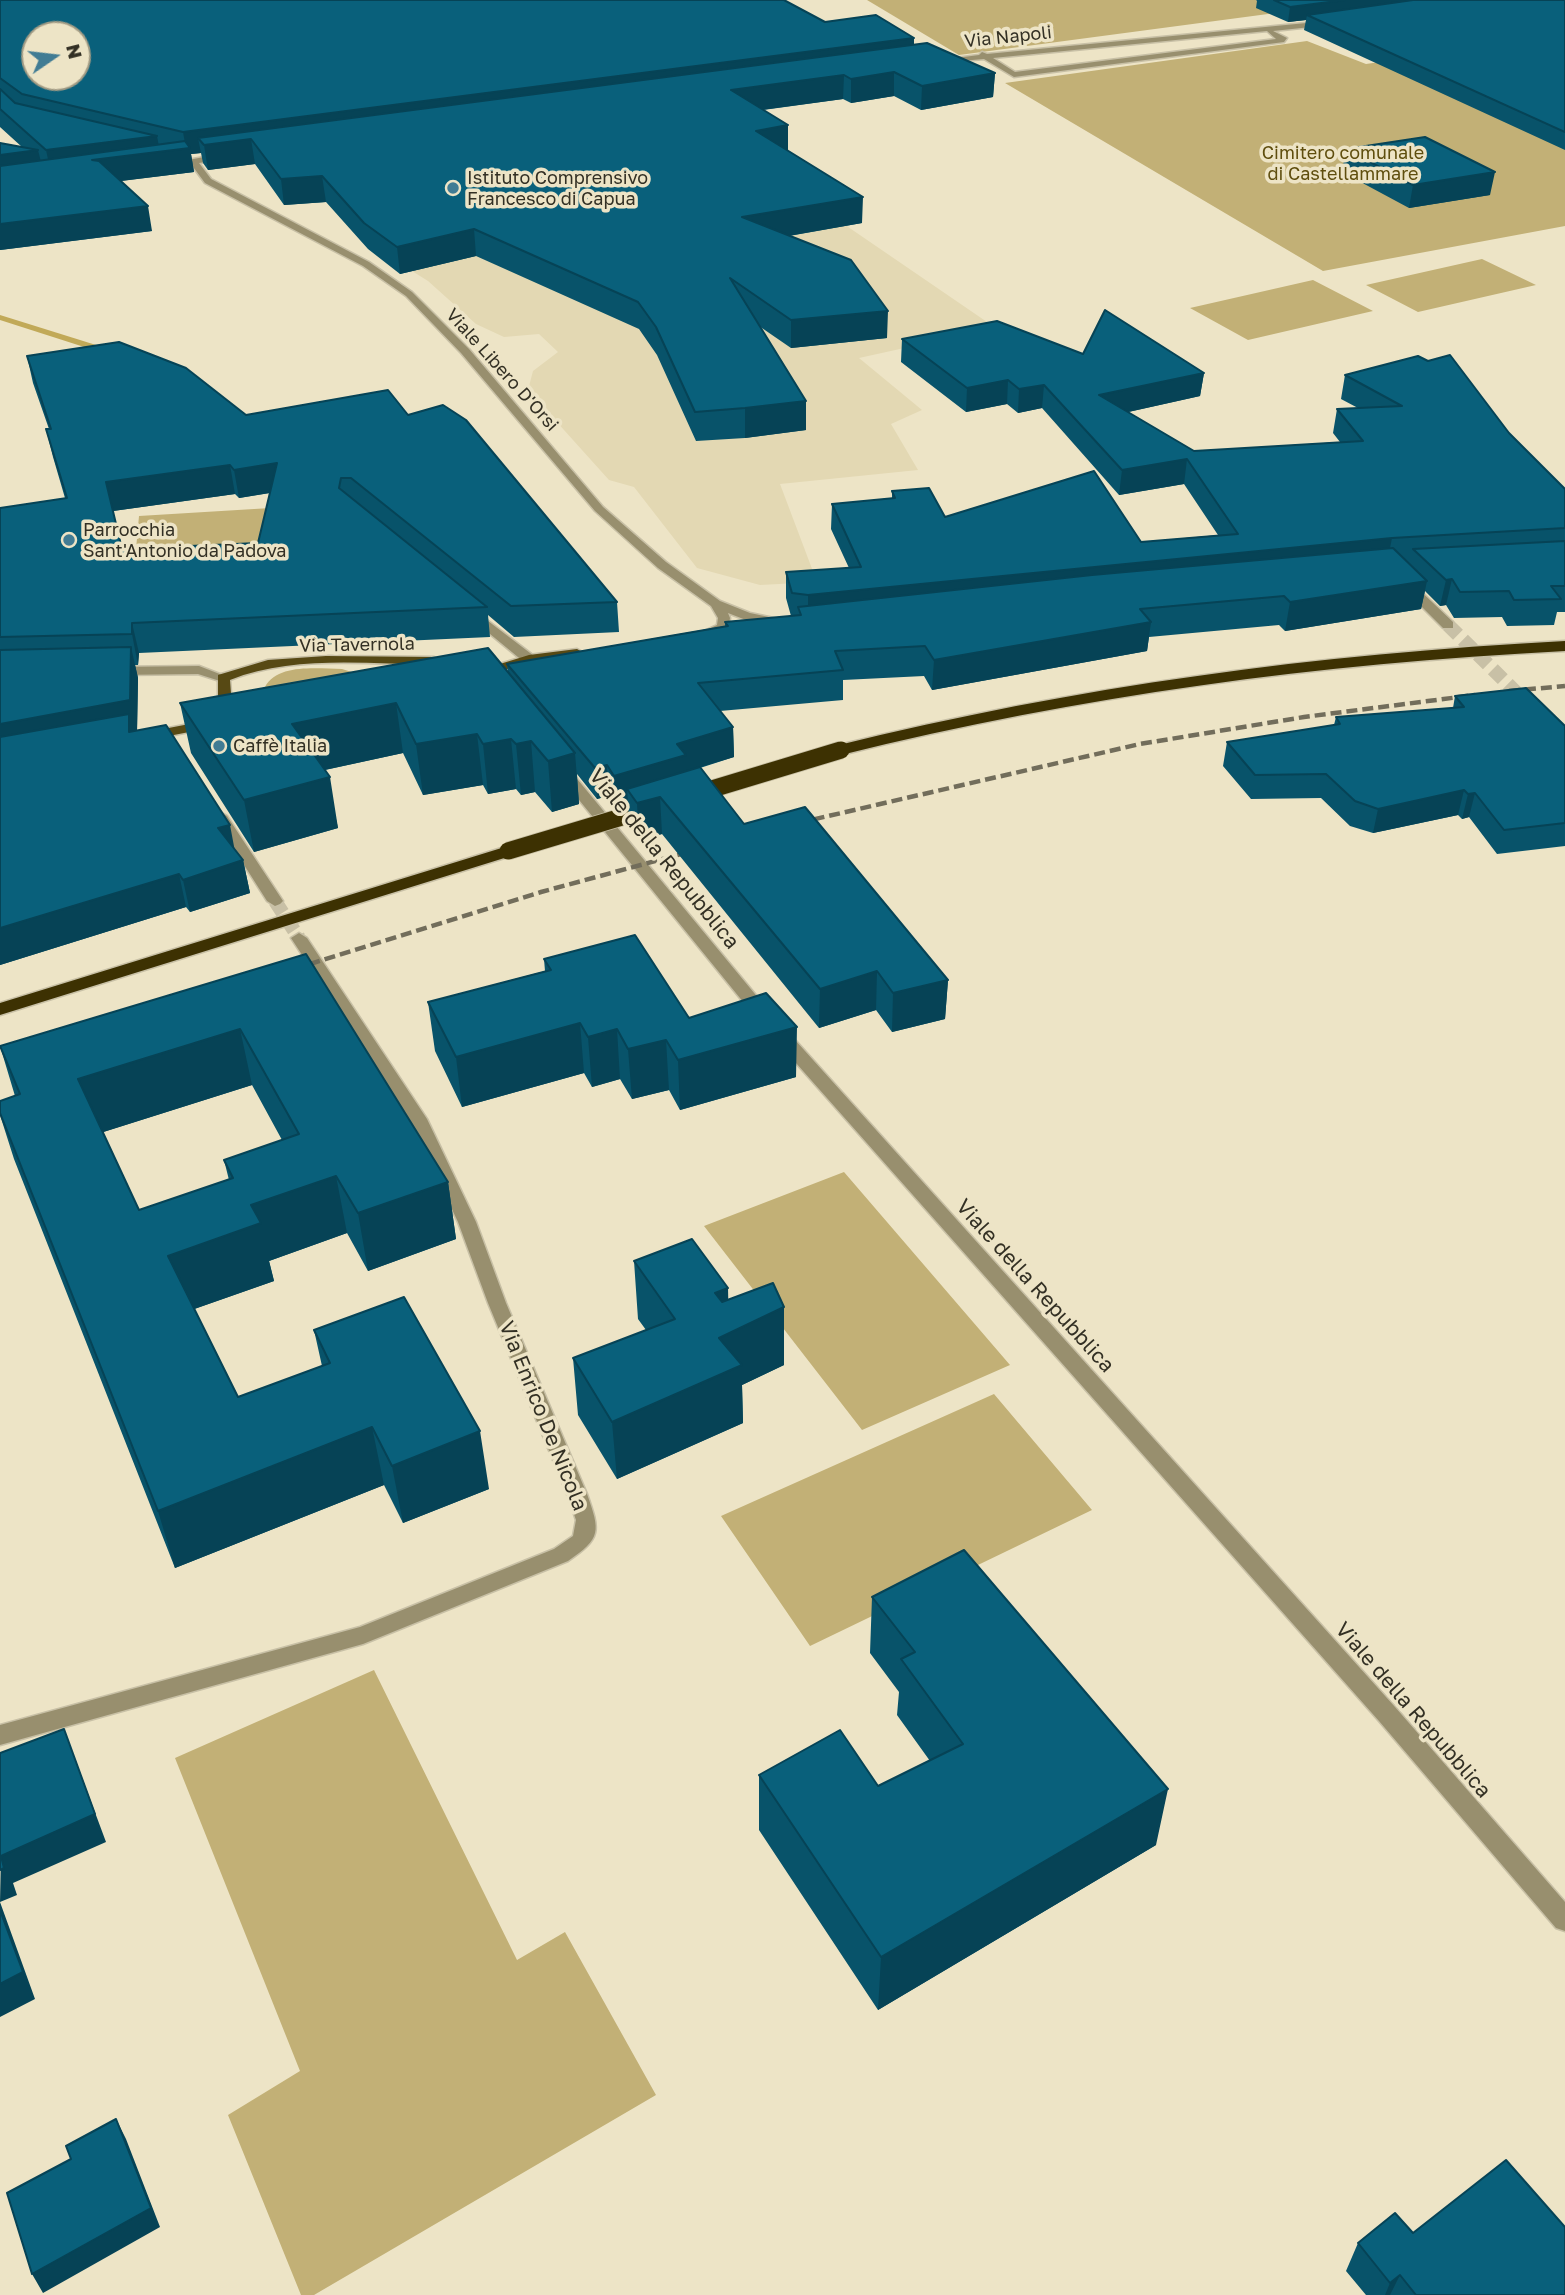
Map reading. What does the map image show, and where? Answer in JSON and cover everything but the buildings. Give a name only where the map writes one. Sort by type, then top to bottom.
[{"type":"highway","points":[[0,1009],[841,750],[1004,711],[1158,686],[1303,667],[1458,652],[1565,646]]},
{"type":"main road","points":[[758,633],[796,628]]},
{"type":"main road","points":[[690,641],[733,636]]},
{"type":"main road","points":[[529,659],[493,678],[469,667],[529,659],[594,651]]},
{"type":"main road","name":"Via Tavernola","points":[[223,678],[237,670],[258,666],[443,661]]},
{"type":"main road","points":[[349,662],[369,674]]},
{"type":"main road","points":[[128,740],[170,738],[233,713],[223,678]]},
{"type":"street","name":"Via Napoli","points":[[927,62],[982,54],[1335,22]]},
{"type":"street","points":[[982,54],[1014,75],[1284,40],[1265,29]]},
{"type":"street","points":[[164,153],[192,161]]},
{"type":"street","points":[[165,164],[234,155]]},
{"type":"street","name":"Viale Libero D'Orsi","points":[[192,161],[208,181],[366,264],[409,294],[465,351],[599,509],[662,565],[716,604],[746,616],[796,628]]},
{"type":"street","points":[[1401,578],[1448,625]]},
{"type":"street","points":[[455,599],[529,659]]},
{"type":"street","points":[[690,641],[723,627],[724,618],[716,604]]},
{"type":"street","points":[[106,671],[199,670],[223,678]]},
{"type":"street","name":"Viale della Repubblica","points":[[553,759],[762,1016],[1387,1714],[1565,1920]]},
{"type":"street","points":[[209,798],[275,901]]},
{"type":"street","name":"Via Enrico De Nicola","points":[[0,1735],[363,1635],[561,1555],[583,1540],[586,1520],[577,1494],[497,1303],[467,1222],[418,1119],[299,938]]},
{"type":"shaded area","points":[[797,192],[987,322],[977,332],[859,358],[922,410],[891,424],[918,470],[780,484],[817,582],[760,585],[697,568],[634,487],[609,480],[528,390],[533,371],[558,352],[539,334],[504,337],[476,324],[428,281],[388,256]]},
{"type":"green space","points":[[867,0],[1256,0],[1283,12],[959,55]]},
{"type":"green space","name":"Cimitero comunale di Castellammare","points":[[1307,41],[1366,64],[1387,61],[1565,141],[1565,226],[1323,271],[1005,83]]},
{"type":"green space","points":[[1482,259],[1536,285],[1418,312],[1366,285]]},
{"type":"green space","points":[[1313,280],[1373,311],[1248,340],[1190,308]]},
{"type":"green space","points":[[287,507],[286,550],[135,560],[139,516]]},
{"type":"green space","points":[[311,668],[342,669],[358,674],[268,693],[265,687],[271,679],[289,671]]},
{"type":"green space","points":[[844,1172],[1010,1365],[862,1430],[704,1226]]},
{"type":"green space","points":[[994,1394],[1092,1510],[810,1646],[721,1516]]},
{"type":"green space","points":[[374,1670],[517,1960],[565,1932],[656,2095],[314,2295],[301,2295],[228,2115],[300,2071],[175,1758]]},
{"type":"waterway","points":[[0,317],[109,352]]},
{"type":"tunnel","points":[[1448,625],[1530,706]]},
{"type":"tunnel","points":[[275,901],[299,938]]},
{"type":"railway","points":[[1509,691],[1565,686]]},
{"type":"railway","points":[[798,823],[1140,744],[1304,717],[1475,695]]},
{"type":"railway","points":[[294,969],[541,892],[696,850]]},
{"type":"place","name":"Istituto Comprensivo Francesco di Capua","points":[[453,188]]},
{"type":"place","name":"Parrocchia Sant'Antonio da Padova","points":[[69,540]]},
{"type":"place","name":"Caffè Italia","points":[[219,746]]}]
